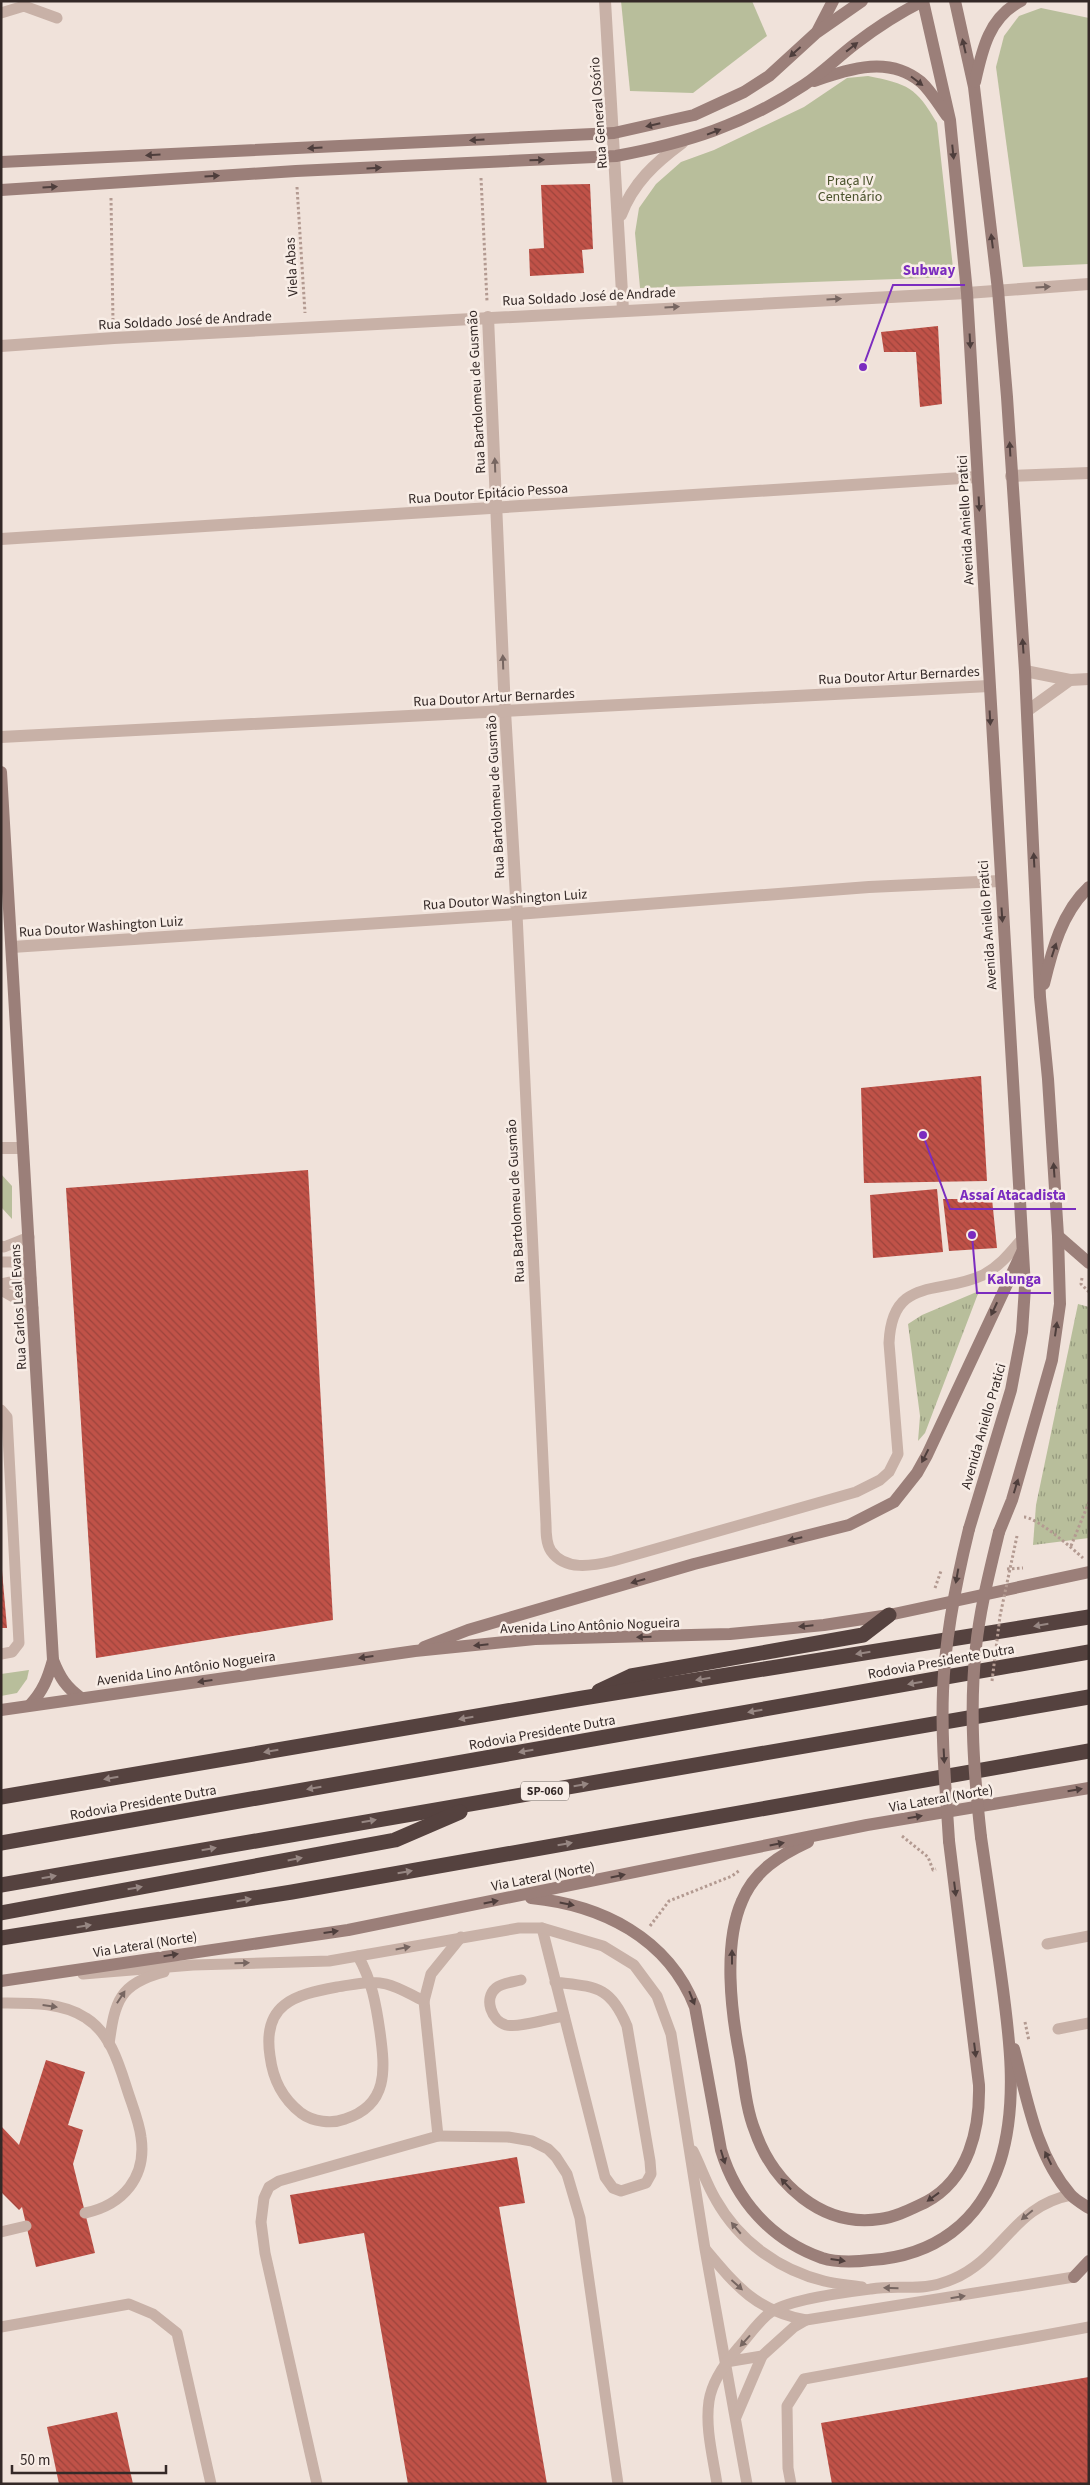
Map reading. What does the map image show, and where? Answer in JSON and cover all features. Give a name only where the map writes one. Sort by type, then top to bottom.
[{"type":"highway","points":[[583,1698],[631,1676],[863,1635],[889,1615]]},
{"type":"highway","name":"Rodovia Presidente Dutra","points":[[1,1797],[583,1698],[1089,1616]]},
{"type":"highway","name":"Rodovia Presidente Dutra","points":[[1,1843],[1089,1652]]},
{"type":"highway","name":"SP-060","points":[[1,1885],[1089,1698]]},
{"type":"highway","points":[[1,1938],[292,1892],[1089,1751]]},
{"type":"highway","points":[[1,1913],[395,1840],[482,1802]]},
{"type":"main road","points":[[816,33],[833,1]]},
{"type":"main road","points":[[1,162],[614,133],[694,115],[719,105],[769,76],[816,33],[862,1]]},
{"type":"main road","points":[[1,190],[286,172],[616,156],[682,143],[740,122],[805,84],[887,21],[923,1]]},
{"type":"main road","name":"Avenida Aniello Pratici","points":[[867,1825],[811,1841],[776,1859],[755,1877],[742,1899],[736,1916],[732,1949],[733,2011],[754,2131],[779,2177],[815,2208],[840,2217],[881,2220],[912,2209],[930,2200],[957,2174],[970,2153],[980,2111],[979,2085],[949,1840],[943,1743],[943,1691],[957,1574],[968,1529],[1011,1390],[1022,1332],[1025,1287],[967,293],[950,120],[923,1]]},
{"type":"main road","points":[[519,1897],[576,1906],[598,1912],[642,1936],[674,1968],[687,1988],[695,2007],[721,2150],[727,2169],[741,2198],[770,2228],[809,2252],[824,2258],[848,2262],[879,2260],[918,2251],[938,2243],[959,2227],[977,2208],[990,2189],[1006,2140],[1010,2114],[1008,2028],[981,1837],[972,1732],[974,1662],[987,1582],[999,1532],[1012,1500],[1052,1360],[1060,1304],[1058,1236],[1048,1079],[1040,996],[1025,671],[998,290],[974,87],[955,1]]},
{"type":"main road","points":[[974,87],[982,52],[988,36],[1008,8],[1021,1]]},
{"type":"main road","points":[[805,84],[863,67],[892,67],[921,82],[950,120]]},
{"type":"main road","name":"Rua Carlos Leal Evans","points":[[1,772],[53,1660],[47,1682],[30,1705]]},
{"type":"main road","points":[[1040,996],[1063,923],[1076,900],[1089,887]]},
{"type":"main road","points":[[1058,1236],[1089,1263]]},
{"type":"main road","points":[[415,1651],[468,1630],[694,1564],[849,1526],[894,1502],[917,1473],[927,1455],[1023,1244]]},
{"type":"main road","name":"Avenida Lino Antônio Nogueira","points":[[1,1710],[415,1651],[535,1639],[730,1634],[824,1625],[889,1615],[1089,1572]]},
{"type":"main road","name":"Rua Carlos Leal Evans","points":[[53,1660],[61,1680],[67,1688],[81,1698]]},
{"type":"main road","name":"Via Lateral (Norte)","points":[[1,1981],[348,1930],[519,1897],[867,1825],[1089,1788]]},
{"type":"main road","points":[[1008,2028],[1033,2121],[1049,2161],[1070,2195],[1089,2208]]},
{"type":"main road","points":[[1074,2277],[1089,2261]]},
{"type":"main road","points":[[1074,2277],[1089,2274]]},
{"type":"street","name":"Rua General Osório","points":[[605,1],[616,156],[623,310]]},
{"type":"street","name":"Rua General Osório","points":[[618,222],[626,200],[644,175],[658,161],[682,143]]},
{"type":"street","name":"Rua Soldado José de Andrade","points":[[1,346],[488,317],[967,293],[1089,284]]},
{"type":"street","name":"Rua Bartolomeu de Gusmão","points":[[488,317],[505,711],[517,914]]},
{"type":"street","points":[[1011,476],[1089,473]]},
{"type":"street","name":"Rua Doutor Epitácio Pessoa","points":[[1,540],[978,477]]},
{"type":"street","points":[[1025,671],[1070,680],[1089,679]]},
{"type":"street","points":[[1027,711],[1070,680]]},
{"type":"street","name":"Rua Doutor Artur Bernardes","points":[[1,737],[989,686]]},
{"type":"street","name":"Rua Doutor Washington Luiz","points":[[12,947],[517,914],[869,887],[1000,881]]},
{"type":"street","points":[[1,1148],[23,1148]]},
{"type":"lane","points":[[1,13],[22,4],[57,18]]},
{"type":"lane","name":"Rua Bartolomeu de Gusmão","points":[[517,914],[546,1524],[550,1550],[557,1557],[572,1565],[594,1565],[613,1561],[856,1492],[880,1480],[890,1472],[898,1454],[889,1343],[890,1328],[895,1313],[903,1300],[913,1293],[965,1281],[993,1269],[1023,1244]]},
{"type":"lane","points":[[1,1246],[4,1247],[29,1237]]},
{"type":"lane","points":[[1,1262],[30,1262]]},
{"type":"lane","points":[[1,1284],[31,1278]]},
{"type":"lane","points":[[1,1290],[33,1308]]},
{"type":"lane","points":[[1,1410],[7,1417],[18,1644],[12,1652],[1,1654]]},
{"type":"lane","points":[[1,1981],[193,1964],[304,1962],[358,1956],[519,1928],[542,1928],[603,1946],[634,1964],[657,1996],[671,2034],[705,2249],[748,2484]]},
{"type":"lane","points":[[542,1928],[555,1982],[604,2177],[617,2191],[624,2192],[646,2184],[651,2174],[650,2162],[627,2026],[619,2006],[599,1989],[555,1982]]},
{"type":"lane","points":[[1047,1944],[1089,1936]]},
{"type":"lane","points":[[438,2136],[424,2001],[431,1974],[460,1937]]},
{"type":"lane","points":[[358,1956],[371,1982],[376,1998],[385,2066],[383,2079],[378,2092],[369,2105],[358,2114],[342,2120],[323,2122],[304,2116],[278,2090],[272,2070],[268,2042],[270,2024],[278,2010],[290,1999],[308,1992],[371,1982],[398,1988],[424,2001]]},
{"type":"lane","points":[[109,2044],[117,2003],[127,1988],[153,1975],[193,1964]]},
{"type":"lane","points":[[521,1980],[498,1986],[492,1992],[490,2000],[492,2012],[499,2022],[511,2026],[564,2016]]},
{"type":"lane","points":[[1,2003],[44,2005],[76,2013],[97,2027],[109,2044],[136,2118],[141,2137],[142,2156],[136,2178],[126,2194],[114,2203],[85,2213]]},
{"type":"lane","points":[[1058,2028],[1089,2023]]},
{"type":"lane","points":[[317,2484],[266,2253],[261,2222],[264,2198],[269,2187],[279,2181],[438,2136],[508,2137],[532,2141],[552,2153],[567,2174],[580,2218],[618,2484]]},
{"type":"lane","points":[[686,2136],[716,2201],[738,2230],[760,2252],[790,2269],[824,2281],[873,2288],[921,2289],[954,2279],[980,2263],[1031,2211],[1053,2199],[1070,2195]]},
{"type":"lane","points":[[1,2232],[26,2226]]},
{"type":"lane","points":[[705,2249],[730,2279],[748,2295],[772,2311],[806,2320],[825,2319],[1074,2277]]},
{"type":"lane","points":[[717,2484],[708,2422],[709,2400],[726,2362],[772,2311],[807,2300],[873,2288]]},
{"type":"lane","points":[[1,2327],[129,2304],[153,2314],[177,2333],[211,2484]]},
{"type":"lane","points":[[736,2419],[762,2356],[794,2327],[806,2320]]},
{"type":"lane","points":[[792,2484],[788,2468],[787,2406],[804,2379],[1089,2327]]},
{"type":"lane","points":[[726,2362],[762,2356]]},
{"type":"path","name":"Rua Bartolomeu de Gusmão","points":[[482,191],[488,317]]},
{"type":"path","name":"Viela Abas","points":[[299,203],[306,329]]},
{"type":"path","points":[[112,213],[114,338]]},
{"type":"path","points":[[1071,1546],[1089,1502]]},
{"type":"path","points":[[1022,1523],[1025,1516],[1071,1546],[1089,1561]]},
{"type":"path","points":[[991,1685],[1000,1616],[1017,1536],[1020,1530]]},
{"type":"path","points":[[1075,1560],[1084,1558]]},
{"type":"path","points":[[1004,1570],[1031,1566]]},
{"type":"path","points":[[939,1576],[948,1575]]},
{"type":"path","points":[[901,1835],[928,1857],[933,1868]]},
{"type":"path","points":[[642,1936],[669,1901],[732,1876],[752,1860],[754,1848]]},
{"type":"path","points":[[1025,2021],[1030,2049]]},
{"type":"green space","points":[[621,1],[752,1],[767,36],[693,93],[630,91]]},
{"type":"green space","points":[[1041,8],[1089,18],[1089,264],[1023,267],[996,67],[1004,36],[1019,16]]},
{"type":"green space","name":"Praça IV Centenário","points":[[868,76],[893,82],[910,89],[923,102],[937,123],[954,277],[640,288],[635,233],[639,208],[656,184],[681,162],[714,150],[804,107],[847,78]]},
{"type":"green space","points":[[1,1174],[12,1186],[12,1219],[1,1207]]},
{"type":"green space","points":[[979,1291],[925,1433],[918,1441],[920,1416],[908,1324],[922,1315]]},
{"type":"green space","points":[[1078,1304],[1089,1307],[1089,1538],[1033,1545],[1036,1505]]},
{"type":"green space","points":[[29,1670],[27,1679],[17,1693],[1,1696],[1,1674]]},
{"type":"building","points":[[590,184],[593,249],[582,250],[584,273],[530,276],[529,249],[544,248],[541,185]]},
{"type":"building","points":[[938,326],[942,404],[920,407],[916,352],[884,352],[881,332]]},
{"type":"building","points":[[981,1076],[987,1181],[864,1183],[861,1088]]},
{"type":"building","points":[[308,1170],[333,1620],[96,1658],[66,1188]]},
{"type":"building","points":[[937,1189],[943,1252],[873,1258],[870,1195]]},
{"type":"building","points":[[943,1199],[992,1199],[997,1248],[949,1251]]},
{"type":"building","points":[[1,1559],[7,1628],[1,1628]]},
{"type":"building","points":[[46,2060],[85,2072],[68,2125],[83,2130],[73,2164],[95,2253],[36,2267],[22,2207],[19,2210],[1,2192],[1,2126],[19,2145]]},
{"type":"building","points":[[517,2157],[525,2203],[499,2207],[547,2484],[408,2484],[364,2233],[299,2244],[290,2195]]},
{"type":"building","points":[[1089,2377],[1089,2484],[832,2484],[821,2423]]},
{"type":"building","points":[[117,2412],[133,2484],[59,2484],[47,2427]]},
{"type":"place","name":"Subway","points":[[863,367]]},
{"type":"place","name":"Assaí Atacadista","points":[[923,1135]]},
{"type":"place","name":"Kalunga","points":[[972,1235]]}]
